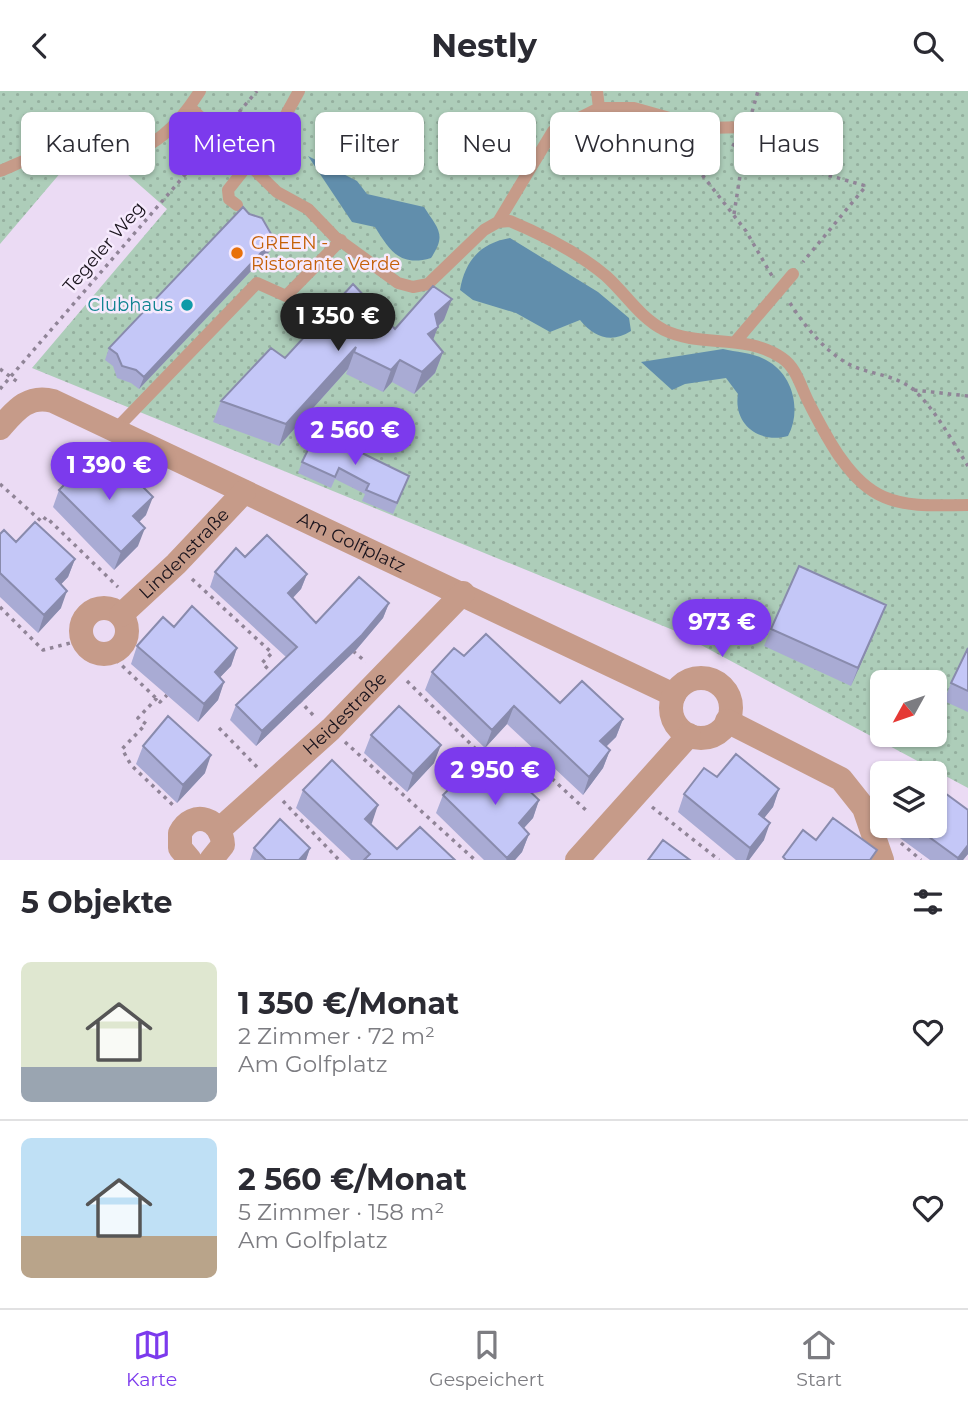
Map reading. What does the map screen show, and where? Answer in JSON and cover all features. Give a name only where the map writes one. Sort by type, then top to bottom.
[{"type":"street","name":"Am Golfplatz","points":[[0,428],[17,409],[28,402],[45,398],[53,401],[674,695]]},
{"type":"street","name":"Lindenstraße","points":[[127,610],[176,564],[244,492]]},
{"type":"street","name":"Heidestraße","points":[[220,829],[330,730],[463,593]]},
{"type":"street","points":[[103,608],[127,610],[127,637],[120,648],[110,654],[92,652],[82,640],[80,629],[89,614],[103,608]]},
{"type":"street","points":[[709,678],[721,686],[728,697],[730,711],[727,721],[713,735],[702,738],[689,735],[673,719],[671,710],[674,695],[689,680],[709,678]]},
{"type":"street","points":[[727,721],[841,779],[864,808],[882,860]]},
{"type":"street","points":[[577,860],[689,735]]},
{"type":"street","points":[[190,860],[184,855],[178,841],[185,825],[201,818],[214,823],[220,829],[223,845],[211,860]]},
{"type":"lane","points":[[0,171],[41,155],[77,153],[112,156],[153,144],[170,131],[200,91]]},
{"type":"lane","points":[[287,112],[299,91]]},
{"type":"lane","points":[[597,91],[599,108]]},
{"type":"lane","points":[[190,107],[195,112]]},
{"type":"lane","points":[[498,222],[553,131],[599,108],[634,108],[647,112]]},
{"type":"lane","points":[[237,205],[229,198],[228,190],[240,175]]},
{"type":"lane","points":[[260,175],[277,192],[308,209],[341,240],[391,278],[413,287],[428,284],[440,275],[484,230],[498,222],[510,221],[519,225],[605,275],[643,316],[664,330],[736,341],[765,349],[784,360],[796,374],[825,433],[870,489],[883,497],[904,503],[968,505]]},
{"type":"lane","points":[[116,430],[257,283],[286,296],[341,240]]},
{"type":"lane","points":[[736,341],[793,274]]},
{"type":"path","name":"Tegeler Weg","points":[[239,112],[257,91]]},
{"type":"path","points":[[752,112],[758,91]]},
{"type":"path","name":"Tegeler Weg","points":[[0,389],[184,175]]},
{"type":"path","points":[[703,175],[734,214],[779,289],[816,339],[846,363],[895,379],[914,390],[940,421],[968,466]]},
{"type":"path","points":[[734,214],[740,175]]},
{"type":"path","points":[[793,274],[866,186],[828,175]]},
{"type":"path","points":[[914,390],[968,395]]},
{"type":"path","points":[[0,484],[41,522],[46,517],[127,610]]},
{"type":"path","points":[[176,564],[272,653],[262,663],[281,683]]},
{"type":"path","points":[[0,607],[43,650],[82,640]]},
{"type":"path","points":[[352,650],[387,672],[497,769],[518,747],[606,829]]},
{"type":"path","points":[[110,654],[160,702],[167,695]]},
{"type":"path","points":[[291,692],[475,860]]},
{"type":"path","points":[[157,698],[138,718],[146,724],[122,748],[131,765],[164,797]]},
{"type":"path","points":[[219,728],[339,860]]},
{"type":"path","points":[[637,796],[719,860]]},
{"type":"green space","points":[[0,91],[968,91],[968,788],[947,777],[947,761],[918,761],[891,747],[947,747],[947,670],[870,670],[870,736],[673,630],[32,368],[167,209],[128,175],[155,175],[155,112],[21,112],[21,175],[59,175],[0,244]]},
{"type":"water","points":[[321,175],[345,175],[357,181],[367,194],[424,207],[437,226],[439,243],[431,258],[411,260],[391,250],[375,227],[352,222]]},
{"type":"water","points":[[510,238],[598,292],[629,318],[631,331],[617,337],[603,337],[591,331],[580,320],[550,332],[516,313],[473,300],[460,290],[466,270],[476,255],[490,244]]},
{"type":"water","points":[[723,349],[761,358],[783,374],[789,383],[794,404],[788,436],[767,437],[750,429],[740,414],[738,394],[726,378],[685,384],[672,390],[641,362]]},
{"type":"building","name":"Clubhaus","points":[[243,207],[249,214],[262,218],[274,239],[144,377],[136,370],[122,366],[117,354],[109,348]]},
{"type":"building","points":[[353,284],[395,329],[433,286],[452,299],[435,314],[438,327],[428,334],[443,352],[422,372],[400,360],[391,370],[354,352],[356,347],[286,424],[221,401],[271,348],[285,358]]},
{"type":"building","points":[[317,431],[409,476],[397,503],[366,490],[369,484],[339,468],[335,477],[302,462]]},
{"type":"building","points":[[114,458],[153,497],[133,516],[145,528],[121,552],[59,490],[83,466],[94,478]]},
{"type":"building","points":[[35,522],[75,559],[56,579],[67,591],[44,615],[0,573],[0,534],[4,530],[16,542]]},
{"type":"building","points":[[267,535],[307,574],[288,593],[316,623],[359,577],[389,603],[362,635],[262,731],[236,705],[297,647],[215,572],[236,548],[245,557]]},
{"type":"building","points":[[799,566],[886,605],[858,668],[771,629]]},
{"type":"building","points":[[192,606],[237,648],[215,672],[224,682],[204,704],[137,646],[163,617],[174,627]]},
{"type":"building","points":[[486,634],[560,703],[582,681],[623,719],[600,741],[610,750],[589,777],[514,706],[492,730],[432,672],[454,648],[464,656]]},
{"type":"building","points":[[968,648],[968,691],[951,683]]},
{"type":"building","points":[[399,706],[441,745],[413,774],[371,735]]},
{"type":"building","points":[[168,716],[211,755],[183,785],[143,746]]},
{"type":"building","points":[[736,754],[779,789],[759,814],[770,823],[750,848],[684,794],[704,768],[717,777]]},
{"type":"building","points":[[332,760],[378,805],[365,819],[397,849],[420,827],[455,860],[364,860],[370,854],[303,790]]},
{"type":"building","points":[[500,763],[539,800],[519,823],[529,834],[507,858],[443,795],[466,772],[478,784]]},
{"type":"building","points":[[947,795],[968,810],[968,845],[958,858],[930,838],[947,838]]},
{"type":"building","points":[[833,818],[877,850],[870,860],[786,860],[783,857],[803,830],[816,840]]},
{"type":"building","points":[[280,819],[310,848],[299,860],[266,860],[254,848]]},
{"type":"building","points":[[663,840],[690,860],[648,860]]},
{"type":"place","name":"GREEN - Ristorante Verde","points":[[237,253]]},
{"type":"place","name":"Clubhaus","points":[[187,305]]}]
